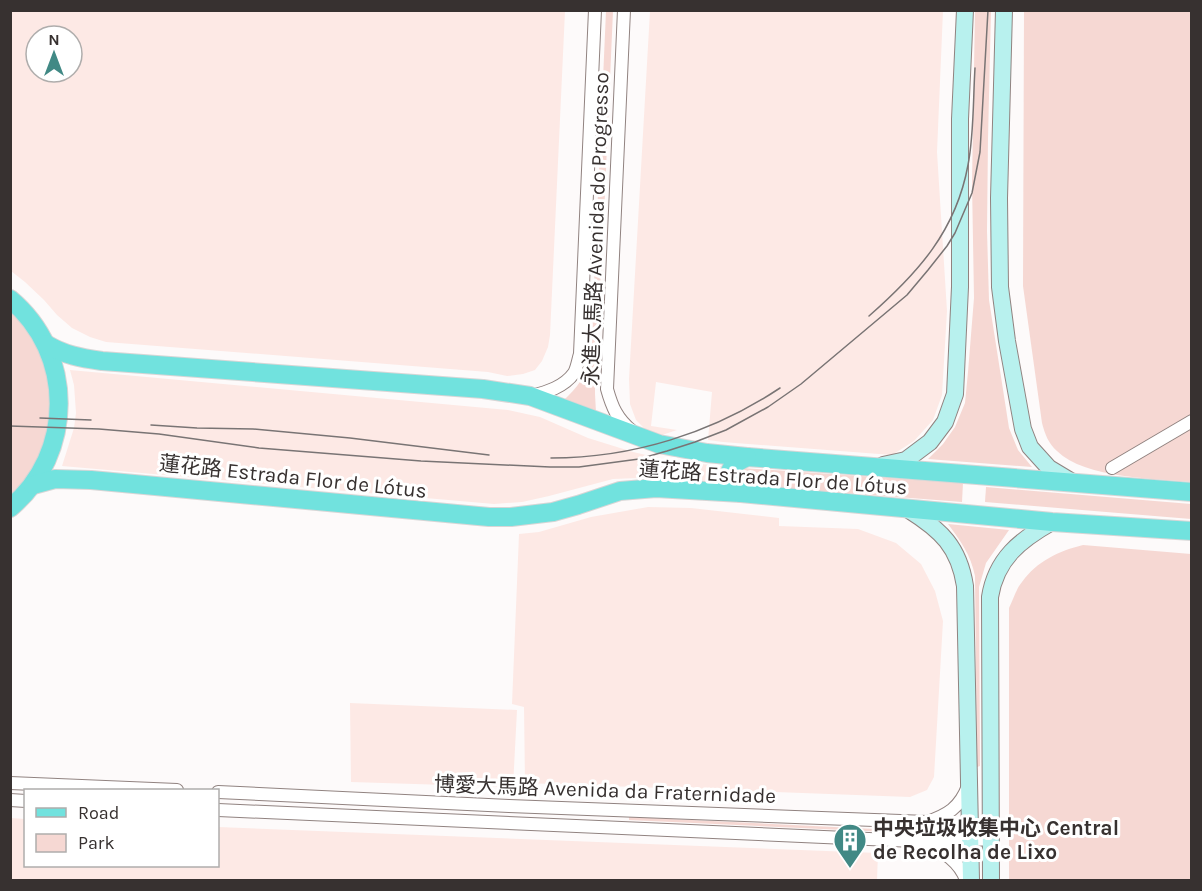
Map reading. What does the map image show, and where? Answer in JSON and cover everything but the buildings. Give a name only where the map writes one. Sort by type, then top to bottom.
[{"type":"main road","points":[[873,467],[906,460],[930,442],[945,422],[955,394],[960,287],[960,119],[965,10]]},
{"type":"main road","points":[[1004,10],[999,220],[1000,287],[1007,341],[1023,429],[1030,447],[1049,468],[1075,483]]},
{"type":"main road","points":[[10,299],[32,321],[46,344],[55,367],[59,391],[59,416],[46,464],[33,485],[10,508]]},
{"type":"main road","name":"蓮花路 Estrada Flor de Lótus","points":[[46,344],[68,355],[102,361],[483,389],[530,396],[640,437],[707,453],[1191,492]]},
{"type":"main road","points":[[741,494],[729,478],[737,462],[747,457]]},
{"type":"main road","name":"蓮花路 Estrada Flor de Lótus","points":[[33,485],[55,479],[91,480],[489,517],[520,516],[560,510],[620,491],[656,488],[1052,522],[1191,531]]},
{"type":"main road","points":[[909,510],[930,522],[953,548],[963,569],[970,779],[969,880]]},
{"type":"main road","points":[[991,880],[990,597],[992,584],[1006,556],[1027,537],[1052,522]]},
{"type":"street","name":"永進大馬路 Avenida do Progresso","points":[[530,396],[549,392],[564,382],[575,372],[580,354],[595,10]]},
{"type":"street","name":"永進大馬路 Avenida do Progresso","points":[[624,10],[607,389],[613,408],[624,425],[640,437]]},
{"type":"street","points":[[1112,468],[1189,423]]},
{"type":"street","name":"博愛大馬路 Avenida da Fraternidade","points":[[219,792],[588,810],[927,822],[944,816],[956,807],[965,794],[970,779]]},
{"type":"street","points":[[10,783],[153,789]]},
{"type":"street","points":[[412,818],[413,801]]},
{"type":"street","name":"博愛大馬路 Avenida da Fraternidade","points":[[219,810],[936,842],[991,838]]},
{"type":"street","name":"博愛大馬路 Avenida da Fraternidade","points":[[913,841],[933,847],[951,858],[969,880]]},
{"type":"shaded area","points":[[10,11],[565,11],[550,335],[542,361],[535,370],[507,376],[488,372],[106,342],[72,328],[11,271]]},
{"type":"shaded area","points":[[650,11],[943,11],[937,152],[947,311],[942,395],[933,420],[914,441],[892,455],[708,440],[712,392],[656,382],[651,426],[677,430],[662,435],[648,432],[636,420],[630,404],[629,379]]},
{"type":"shaded area","points":[[70,370],[508,410],[540,417],[588,438],[633,452],[672,461],[721,466],[721,482],[664,477],[613,479],[522,502],[494,504],[62,466],[74,428],[76,413],[74,385]]},
{"type":"shaded area","points":[[648,507],[691,508],[779,518],[779,526],[858,529],[896,543],[921,564],[935,591],[943,621],[934,777],[927,790],[910,797],[525,783],[524,707],[512,704],[519,534],[539,532],[591,517]]},
{"type":"shaded area","points":[[350,703],[517,710],[513,787],[351,782]]},
{"type":"shaded area","points":[[11,818],[24,819],[24,867],[219,867],[219,827],[878,853],[877,880],[11,880]]},
{"type":"green space","points":[[606,11],[613,11],[595,372],[596,412],[565,399],[582,378],[591,352]]},
{"type":"green space","points":[[975,11],[991,11],[987,231],[989,300],[1009,428],[1018,450],[1032,467],[928,459],[955,427],[965,403],[974,298],[972,183]]},
{"type":"green space","points":[[1024,11],[1191,11],[1191,482],[1140,478],[1085,467],[1057,451],[1049,442],[1044,431],[1023,286]]},
{"type":"green space","points":[[11,310],[30,333],[47,370],[52,411],[42,451],[21,486],[11,496]]},
{"type":"green space","points":[[742,468],[963,483],[962,502],[742,485],[736,472]]},
{"type":"green space","points":[[986,487],[1191,504],[1191,519],[985,502]]},
{"type":"green space","points":[[948,524],[1009,530],[986,563],[979,587],[980,766],[977,767],[975,576],[968,555]]},
{"type":"green space","points":[[1083,545],[1191,554],[1191,880],[1009,880],[1009,608],[1016,591],[1034,568],[1065,550]]},
{"type":"green space","points":[[629,817],[916,831],[932,826],[932,834],[629,820]]},
{"type":"tram line","points":[[10,426],[159,434],[259,448],[421,461],[550,467],[579,467],[639,459],[726,430],[768,407],[801,384],[907,295],[947,246],[972,193],[980,152],[988,10]]},
{"type":"tram line","points":[[869,316],[919,267],[944,230],[954,210],[962,189],[970,154],[975,68]]},
{"type":"tram line","points":[[551,458],[612,453],[671,440],[727,418],[780,388]]},
{"type":"tram line","points":[[40,418],[91,420]]},
{"type":"tram line","points":[[151,425],[253,429],[489,455]]},
{"type":"place","name":"中央垃圾收集中心 Central de Recolha de Lixo","points":[[850,869]]}]
